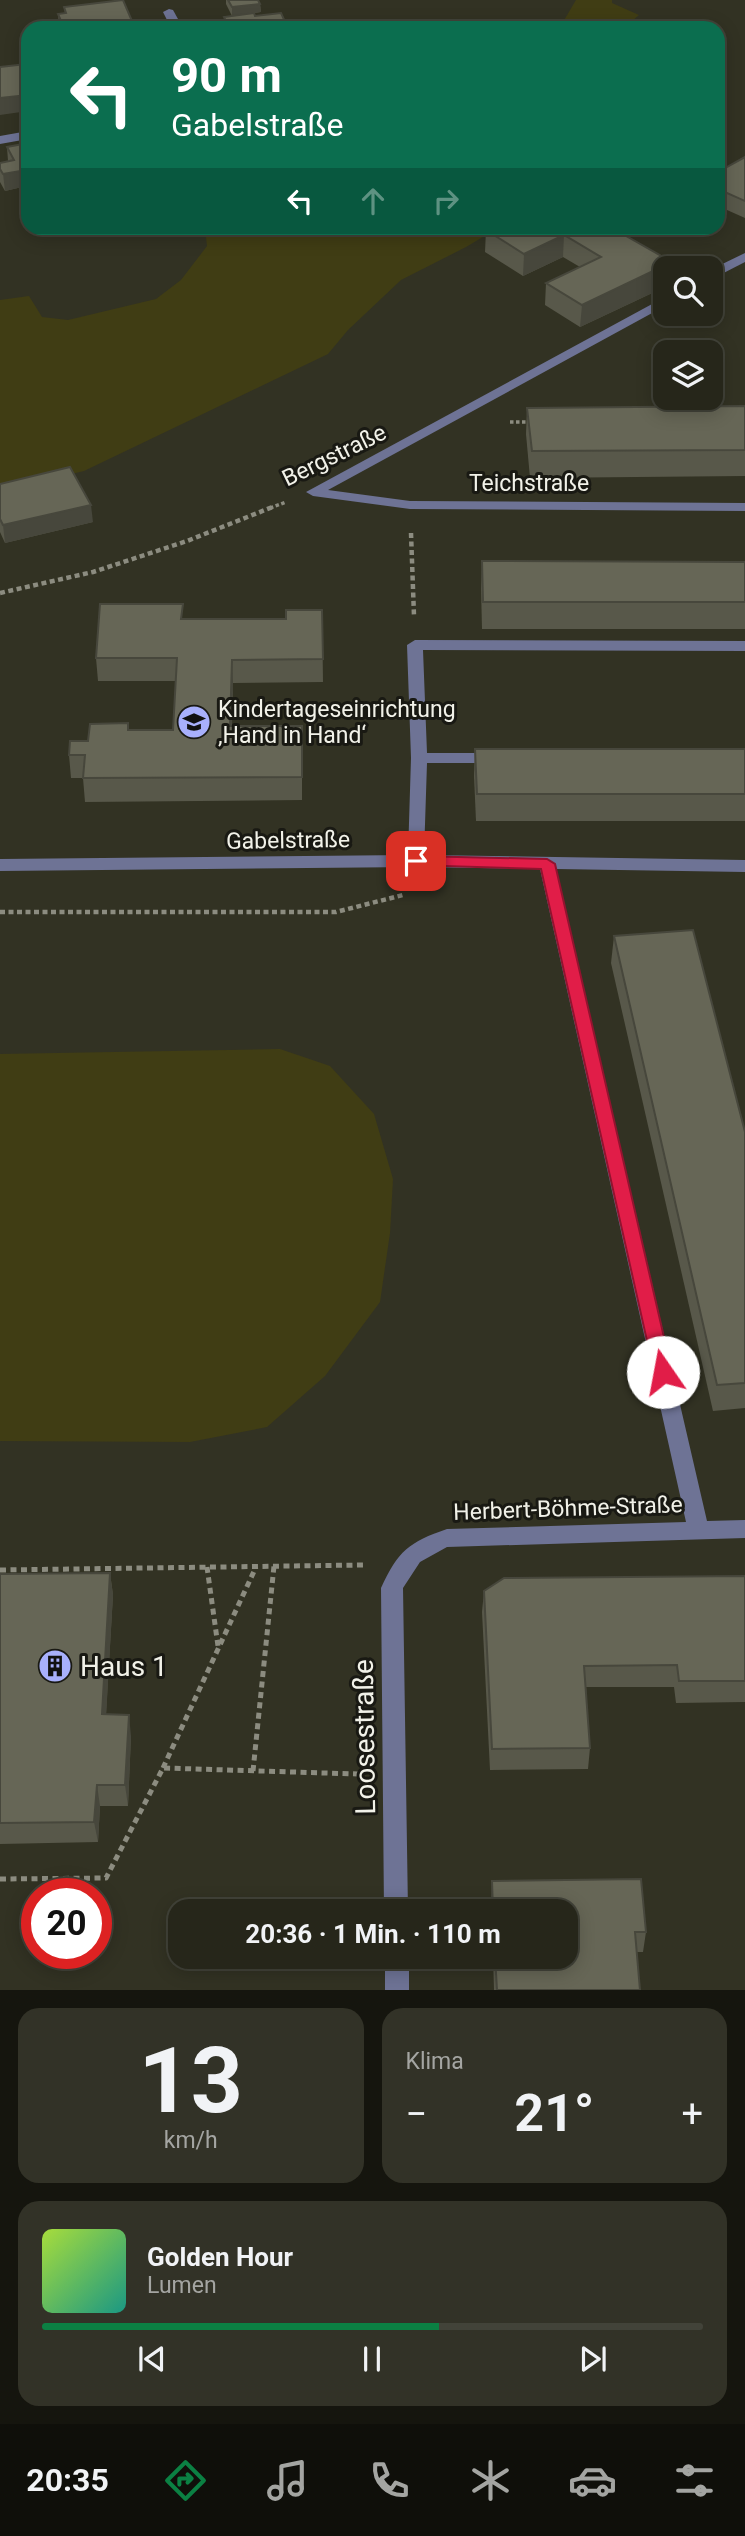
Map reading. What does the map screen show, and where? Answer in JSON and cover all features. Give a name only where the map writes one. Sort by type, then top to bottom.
[{"type":"street","points":[[169,12],[174,21]]},
{"type":"street","points":[[0,141],[21,136]]},
{"type":"street","points":[[723,269],[745,257]]},
{"type":"street","name":"Bergstraße","points":[[313,492],[447,422],[653,308]]},
{"type":"street","name":"Teichstraße","points":[[313,492],[410,505],[745,507]]},
{"type":"street","points":[[416,861],[419,758],[415,645],[745,646]]},
{"type":"street","points":[[419,758],[514,758]]},
{"type":"street","name":"Gabelstraße","points":[[0,864],[416,861],[745,866]]},
{"type":"street","points":[[547,864],[698,1529]]},
{"type":"street","name":"Herbert-Böhme-Straße","points":[[402,1564],[418,1548],[447,1538],[745,1529]]},
{"type":"street","name":"Loosestraße","points":[[396,1899],[392,1588],[402,1564]]},
{"type":"street","points":[[397,1969],[397,1990]]},
{"type":"path","points":[[447,422],[542,422]]},
{"type":"path","name":"Bergstraße","points":[[0,593],[93,572],[187,541],[313,492]]},
{"type":"path","points":[[410,505],[415,645]]},
{"type":"path","points":[[0,912],[336,912],[416,891]]},
{"type":"path","points":[[0,1570],[402,1564]]},
{"type":"path","points":[[253,1771],[274,1566]]},
{"type":"path","points":[[207,1567],[219,1647]]},
{"type":"path","points":[[0,1879],[106,1878],[163,1768],[256,1567]]},
{"type":"path","points":[[163,1768],[394,1776]]},
{"type":"shaded area","points":[[576,0],[612,0],[612,3],[639,15],[632,21],[564,21]]},
{"type":"shaded area","points":[[206,235],[486,235],[401,280],[348,330],[328,354],[84,471],[0,491],[0,300],[29,296],[42,317],[68,320],[156,299],[181,280],[207,246]]},
{"type":"shaded area","points":[[280,1049],[330,1066],[374,1114],[393,1179],[390,1233],[380,1302],[325,1376],[267,1427],[190,1442],[0,1441],[0,1054]]},
{"type":"building","points":[[123,0],[132,21],[61,21],[58,14],[66,13],[64,7]]},
{"type":"building","points":[[228,0],[258,0],[260,4],[232,7]]},
{"type":"building","points":[[281,13],[285,21],[226,21],[224,17]]},
{"type":"building","points":[[21,65],[21,96],[0,98],[0,67]]},
{"type":"building","points":[[21,144],[21,173],[3,174],[0,169],[0,163],[14,160],[7,147]]},
{"type":"building","points":[[745,157],[745,201],[725,192],[725,168]]},
{"type":"building","points":[[494,235],[564,235],[524,254]]},
{"type":"building","points":[[564,235],[624,235],[661,256],[653,256],[653,271],[582,305],[546,283],[601,257]]},
{"type":"building","points":[[723,406],[745,406],[745,450],[532,451],[527,408],[653,407],[653,410],[723,410]]},
{"type":"building","points":[[70,467],[91,505],[3,525],[0,519],[0,484]]},
{"type":"building","points":[[482,561],[745,562],[745,602],[483,602]]},
{"type":"building","name":"Kindertageseinrichtung ‚Hand in Hand‘","points":[[100,604],[183,604],[181,619],[286,619],[286,610],[322,610],[323,659],[232,660],[230,726],[302,726],[302,777],[83,778],[85,755],[69,755],[70,741],[88,741],[90,724],[128,723],[128,730],[173,730],[177,658],[96,658]]},
{"type":"building","points":[[475,749],[745,749],[745,794],[477,794]]},
{"type":"building","points":[[693,930],[745,1132],[745,1383],[717,1385],[614,936]]},
{"type":"building","name":"Haus 1","points":[[110,1573],[102,1714],[129,1715],[125,1785],[97,1785],[94,1822],[0,1823],[0,1574]]},
{"type":"building","points":[[745,1576],[745,1681],[679,1681],[677,1665],[584,1666],[590,1748],[492,1749],[484,1591],[504,1578]]},
{"type":"building","points":[[641,1879],[646,1932],[635,1932],[640,1990],[497,1990],[496,1969],[578,1969],[578,1899],[493,1899],[492,1881]]},
{"type":"place","name":"Kindertageseinrichtung ‚Hand in Hand‘","points":[[194,722]]},
{"type":"place","name":"Haus 1","points":[[55,1666]]},
{"type":"route","points":[[416,861],[547,864],[663,1372]]}]
